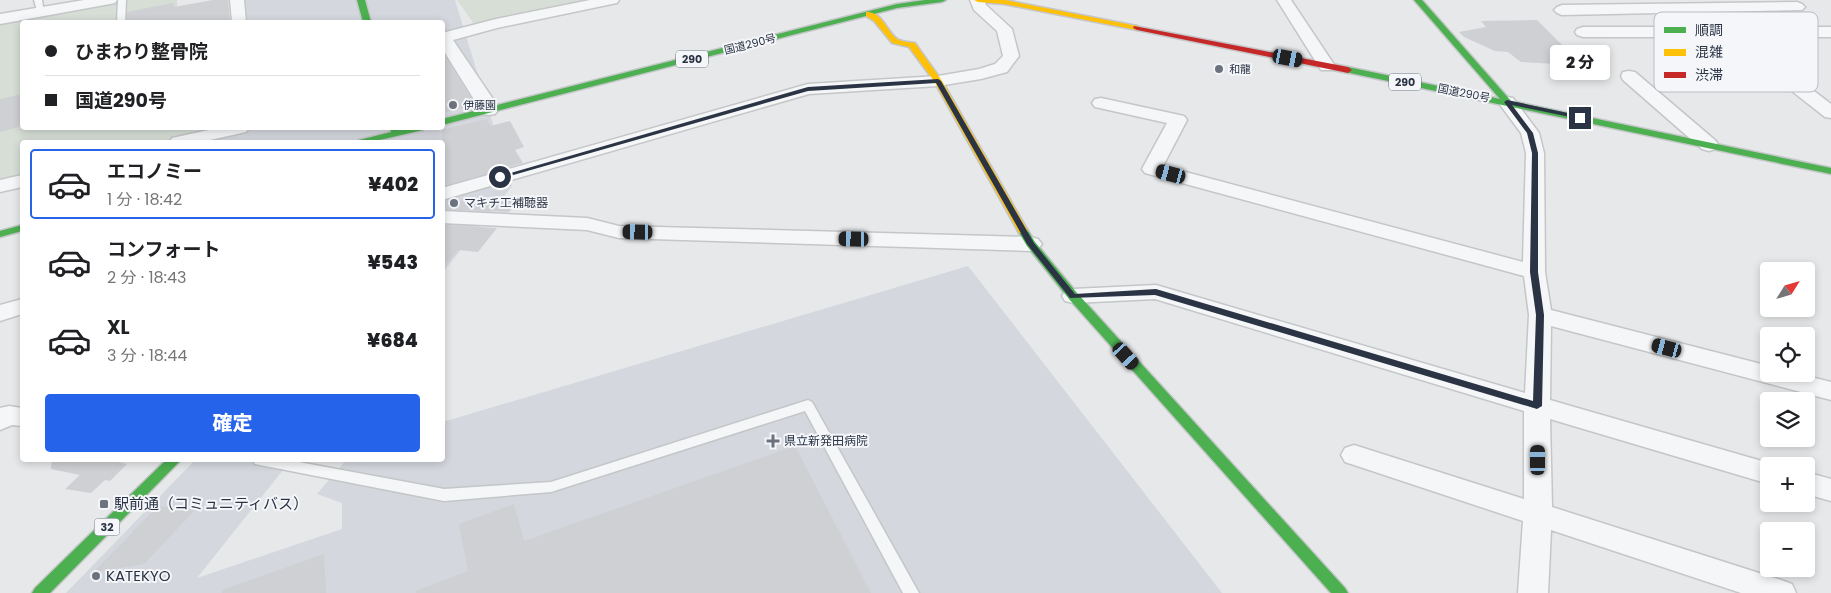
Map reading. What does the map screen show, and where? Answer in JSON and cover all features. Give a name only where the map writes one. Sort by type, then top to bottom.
[{"type":"main road","points":[[361,0],[366,20]]},
{"type":"main road","name":"国道290号","points":[[445,121],[897,6],[942,0]]},
{"type":"main road","name":"国道290号","points":[[977,0],[1004,1],[1507,102],[1831,171]]},
{"type":"main road","points":[[1418,0],[1507,102]]},
{"type":"main road","points":[[869,14],[877,19],[896,41],[912,45],[938,81],[1031,244],[1073,296],[1340,593]]},
{"type":"main road","points":[[370,140],[412,130]]},
{"type":"main road","points":[[0,234],[20,229]]},
{"type":"main road","name":"32","points":[[40,593],[172,462]]},
{"type":"street","points":[[0,19],[40,6],[110,0]]},
{"type":"street","points":[[237,0],[240,20]]},
{"type":"street","points":[[445,38],[612,0]]},
{"type":"street","points":[[445,193],[808,89],[938,81],[1001,68],[1011,56],[1004,29],[979,7],[977,0]]},
{"type":"street","points":[[1284,0],[1326,66]]},
{"type":"street","points":[[1562,10],[1691,5],[1797,7]]},
{"type":"street","points":[[1582,32],[1654,32]]},
{"type":"street","points":[[1818,32],[1831,32]]},
{"type":"street","points":[[445,41],[486,102],[489,110]]},
{"type":"street","points":[[1629,76],[1708,145]]},
{"type":"street","points":[[1805,92],[1831,112]]},
{"type":"street","points":[[1507,102],[1530,133],[1535,153],[1534,272],[1540,315],[1537,406],[1538,513],[1533,593]]},
{"type":"street","points":[[1101,103],[1178,120],[1152,169],[1534,272]]},
{"type":"street","points":[[188,140],[231,130]]},
{"type":"street","points":[[0,186],[20,181]]},
{"type":"street","points":[[445,217],[587,224],[619,232],[1031,244]]},
{"type":"street","points":[[1073,296],[1156,292],[1537,406],[1760,469]]},
{"type":"street","points":[[0,314],[20,308]]},
{"type":"street","points":[[1540,315],[1831,391]]},
{"type":"street","points":[[1354,455],[1781,593]]},
{"type":"street","points":[[1815,486],[1831,490]]},
{"type":"lane","points":[[121,20],[122,0]]},
{"type":"lane","points":[[271,462],[444,495],[551,488],[808,405],[911,593]]},
{"type":"shaded area","points":[[110,0],[177,0],[178,20],[20,20],[20,130],[231,130],[188,140],[20,140],[20,181],[0,186],[0,19]]},
{"type":"shaded area","points":[[244,0],[455,0],[512,186],[445,270],[445,140],[206,140],[246,130],[445,130],[445,20],[245,20]]},
{"type":"shaded area","points":[[457,0],[602,0],[476,27]]},
{"type":"shaded area","name":"県立新発田病院","points":[[968,266],[1222,593],[66,593],[193,462],[289,462],[197,578],[342,529],[342,503],[317,494],[344,462],[445,462],[445,421]]},
{"type":"building","points":[[213,0],[228,0],[230,20],[127,20],[127,12],[173,3],[174,7]]},
{"type":"building","points":[[1537,20],[1579,62],[1557,62],[1556,64],[1521,62],[1508,52],[1495,51],[1464,37],[1459,32],[1486,27],[1481,21]]},
{"type":"building","points":[[445,57],[463,86],[475,105],[445,112]]},
{"type":"building","points":[[20,94],[20,127],[0,132],[0,99]]},
{"type":"building","points":[[487,119],[490,126],[510,121],[524,147],[515,150],[523,163],[445,185],[445,140],[442,140],[442,130]]},
{"type":"building","points":[[518,200],[509,212],[445,209],[446,201]]},
{"type":"building","points":[[445,225],[497,228],[478,252],[459,250],[445,265]]},
{"type":"building","name":"県立新発田病院","points":[[795,446],[871,593],[416,593],[416,591],[468,571],[459,524],[514,504],[524,541]]},
{"type":"building","points":[[52,462],[118,462],[127,464],[110,481],[105,480],[91,493],[65,489],[80,475],[51,469]]},
{"type":"building","points":[[158,506],[195,510],[144,564],[94,572]]},
{"type":"building","points":[[324,554],[326,593],[222,593],[222,590]]},
{"type":"traffic: fast","points":[[361,0],[366,20]]},
{"type":"traffic: fast","points":[[445,121],[897,6],[942,0]]},
{"type":"traffic: fast","points":[[1418,0],[1507,102]]},
{"type":"traffic: fast","points":[[1348,70],[1831,171]]},
{"type":"traffic: fast","points":[[395,130],[396,133],[410,130]]},
{"type":"traffic: fast","points":[[370,140],[396,133]]},
{"type":"traffic: fast","points":[[0,234],[20,229]]},
{"type":"traffic: fast","points":[[1023,231],[1031,244],[1073,296],[1340,593]]},
{"type":"traffic: fast","points":[[40,593],[172,462]]},
{"type":"traffic: slow","points":[[978,0],[1004,2],[1137,28]]},
{"type":"traffic: slow","points":[[869,14],[877,19],[895,41],[912,45],[938,81],[1023,231]]},
{"type":"traffic: jam","points":[[1137,28],[1348,70]]},
{"type":"place","name":"和龍","points":[[1219,69]]},
{"type":"place","name":"伊藤園","points":[[453,105]]},
{"type":"place","name":"マキチ工補聴器","points":[[454,203]]},
{"type":"place","name":"県立新発田病院","points":[[773,441]]},
{"type":"place","name":"駅前通（コミュニティバス）","points":[[104,504]]},
{"type":"place","name":"KATEKYO","points":[[96,576]]},
{"type":"route","points":[[500,177],[808,89],[938,81],[1031,244],[1073,296],[1156,292],[1537,406],[1540,315],[1534,272],[1535,153],[1530,133],[1507,102],[1580,118]]}]
